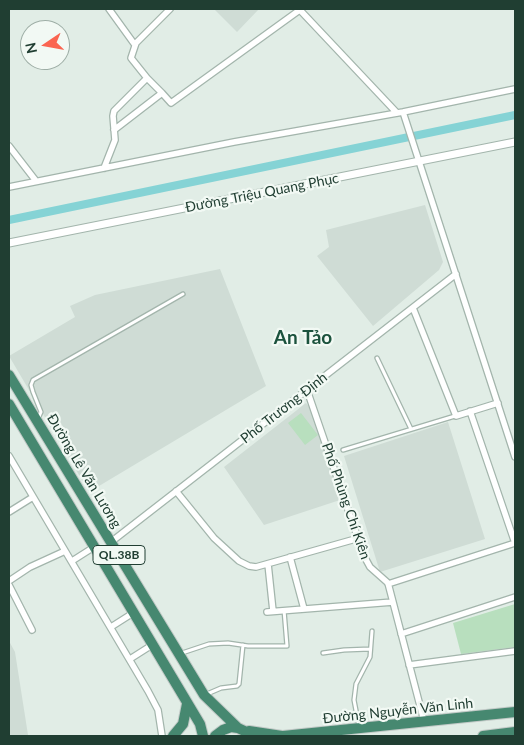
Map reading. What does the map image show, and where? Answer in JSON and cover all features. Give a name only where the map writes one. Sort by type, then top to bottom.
[{"type":"highway","name":"Đường Lê Văn Lương","points":[[9,375],[204,695],[238,728]]},
{"type":"highway","name":"QL.38B","points":[[9,404],[200,724],[202,736]]},
{"type":"highway","points":[[174,736],[182,724],[187,704]]},
{"type":"highway","name":"Đường Nguyễn Văn Linh","points":[[238,728],[283,736],[515,712]]},
{"type":"highway","points":[[215,736],[231,727],[238,728],[255,736]]},
{"type":"highway","points":[[483,736],[515,732]]},
{"type":"street","points":[[109,9],[135,45]]},
{"type":"street","points":[[170,9],[135,45],[131,58],[171,103],[300,9],[400,112],[407,124],[420,162],[515,457]]},
{"type":"street","points":[[104,168],[114,144],[114,111],[147,78]]},
{"type":"street","points":[[9,187],[515,89]]},
{"type":"street","points":[[114,130],[162,93]]},
{"type":"street","name":"Đường Triệu Quang Phục","points":[[9,243],[515,142]]},
{"type":"street","points":[[9,146],[36,181]]},
{"type":"street","name":"Phố Trương Định","points":[[111,542],[456,274]]},
{"type":"street","points":[[413,308],[456,416],[498,403]]},
{"type":"street","name":"Phố Phùng Chí Kiên","points":[[307,390],[370,567],[388,584]]},
{"type":"street","points":[[424,721],[388,584],[515,543],[470,411]]},
{"type":"street","points":[[9,456],[130,659],[158,710],[162,736]]},
{"type":"street","points":[[176,491],[214,538],[239,561],[249,566],[256,567],[268,564],[359,538]]},
{"type":"street","points":[[9,512],[33,497]]},
{"type":"street","points":[[72,561],[94,547]]},
{"type":"street","points":[[9,581],[30,566],[65,551]]},
{"type":"street","points":[[290,558],[304,609]]},
{"type":"street","points":[[268,564],[270,611],[393,602]]},
{"type":"street","points":[[9,585],[32,630]]},
{"type":"street","points":[[401,634],[515,597]]},
{"type":"street","points":[[111,627],[133,612]]},
{"type":"street","points":[[130,659],[152,645]]},
{"type":"street","points":[[409,665],[515,652]]},
{"type":"lane","points":[[37,421],[41,412],[33,392],[33,380],[183,294]]},
{"type":"lane","points":[[377,358],[411,429]]},
{"type":"lane","points":[[343,450],[456,416]]},
{"type":"lane","points":[[179,654],[209,644],[287,646],[284,610]]},
{"type":"lane","points":[[359,729],[354,700],[356,684],[370,656],[372,631]]},
{"type":"lane","points":[[204,695],[213,690],[239,684],[243,645]]},
{"type":"lane","points":[[323,654],[344,650],[370,649]]},
{"type":"shaded area","points":[[214,9],[259,9],[237,32]]},
{"type":"shaded area","points":[[425,205],[443,262],[439,270],[373,326],[317,256],[329,247],[326,230]]},
{"type":"shaded area","points":[[220,269],[266,386],[89,492],[9,356],[75,317],[70,306],[95,295]]},
{"type":"shaded area","points":[[306,403],[311,409],[340,500],[264,525],[224,467]]},
{"type":"shaded area","points":[[448,422],[485,539],[380,572],[344,456]]},
{"type":"shaded area","points":[[9,641],[15,652],[28,735],[9,736]]},
{"type":"green space","points":[[301,413],[318,435],[305,445],[288,423]]},
{"type":"green space","points":[[515,604],[515,647],[461,654],[453,623]]},
{"type":"waterway","points":[[9,220],[515,115]]},
{"type":"district","name":"An Tảo","points":[[303,338]]}]
